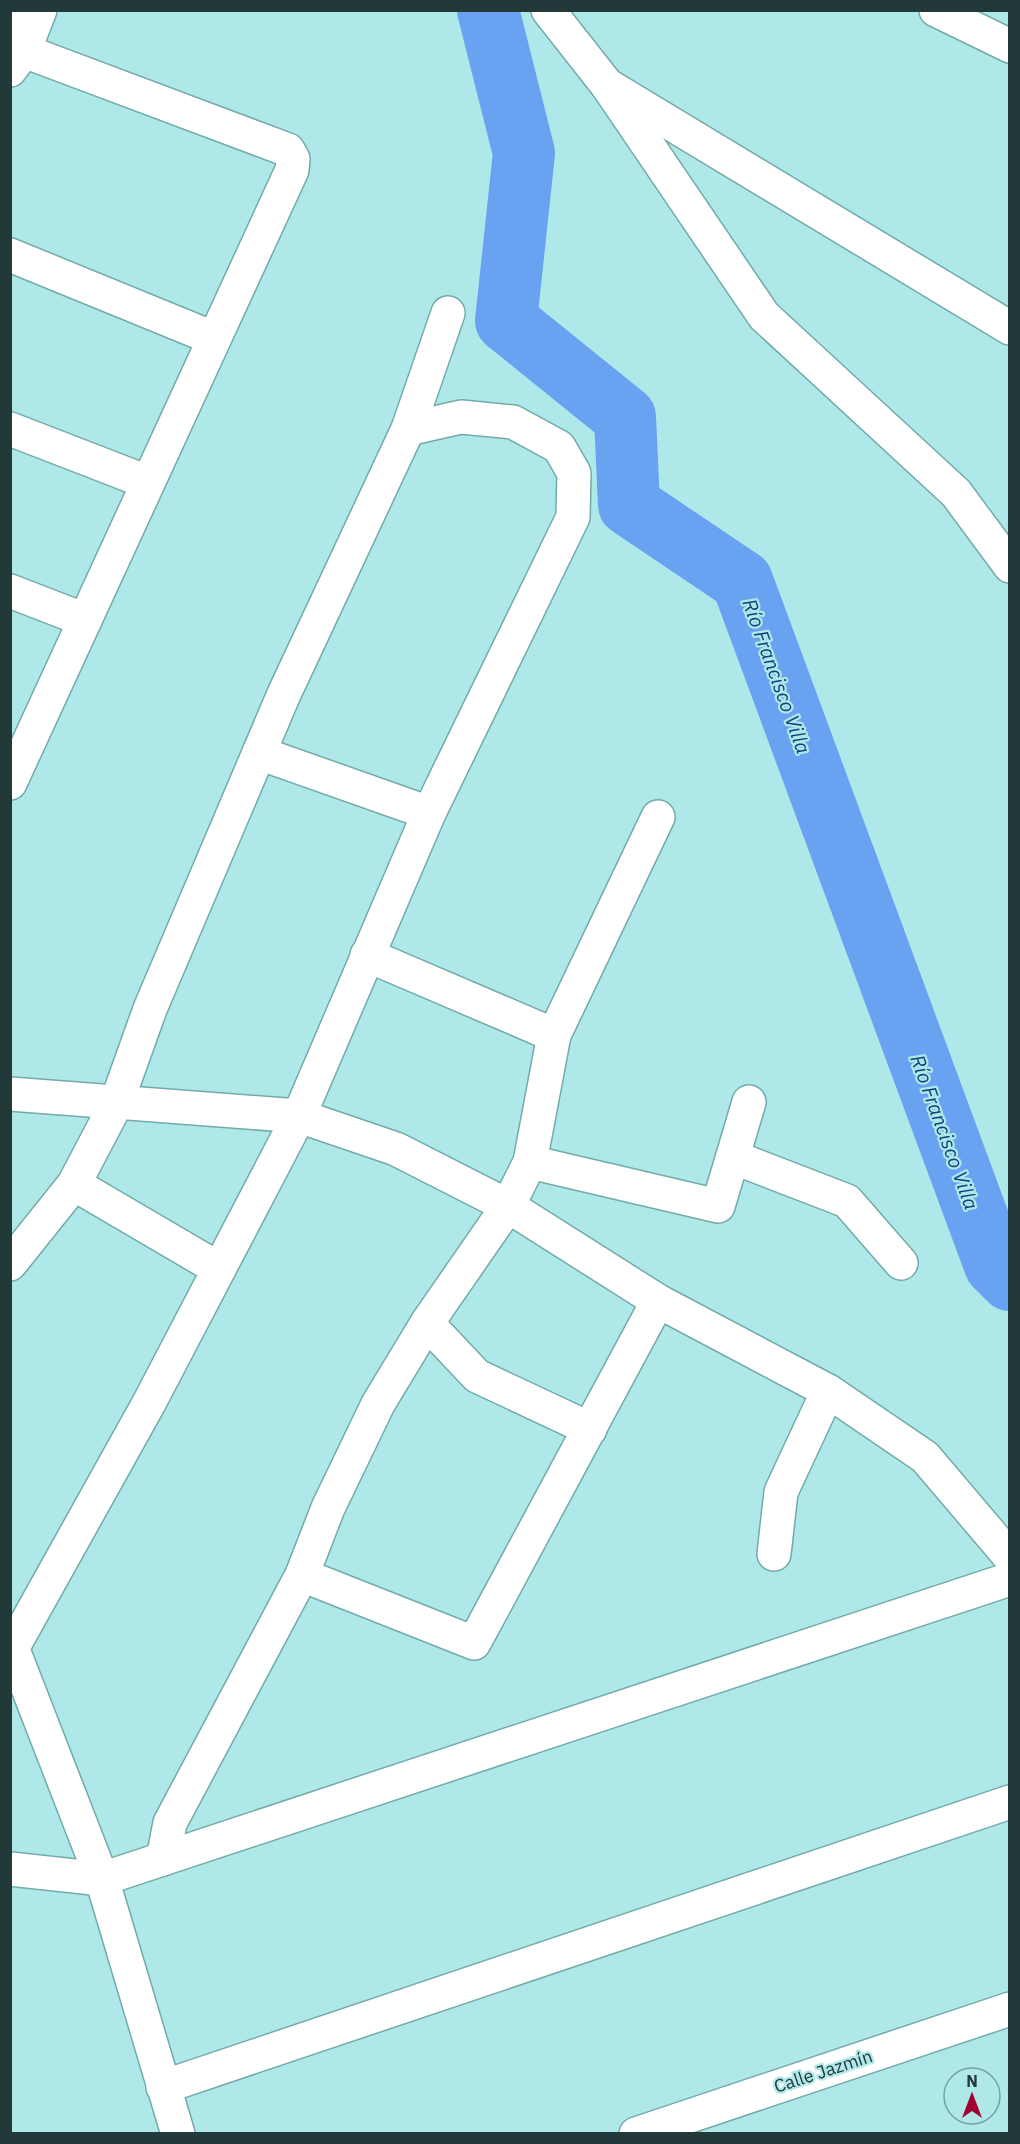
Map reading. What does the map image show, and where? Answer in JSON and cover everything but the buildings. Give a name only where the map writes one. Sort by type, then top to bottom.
[{"type":"street","points":[[10,783],[292,170],[293,159],[288,150],[17,60],[40,10]]},
{"type":"street","points":[[548,10],[608,86],[764,316],[956,492],[1010,566]]},
{"type":"street","points":[[936,10],[1010,46]]},
{"type":"street","points":[[608,86],[1010,328]]},
{"type":"street","points":[[14,266],[213,338]]},
{"type":"street","points":[[10,1264],[74,1184],[116,1104],[150,1009],[259,753],[408,429],[448,313]]},
{"type":"street","points":[[178,2133],[102,1879],[11,1645],[149,1403],[299,1116],[429,813],[573,517],[574,473],[559,447],[513,422],[460,417],[408,429]]},
{"type":"street","points":[[10,429],[147,482]]},
{"type":"street","points":[[10,591],[85,620]]},
{"type":"street","points":[[259,753],[429,813]]},
{"type":"street","points":[[163,1859],[170,1823],[302,1575],[328,1508],[378,1404],[428,1323],[508,1206],[530,1162],[554,1035],[658,817]]},
{"type":"street","points":[[367,955],[554,1035]]},
{"type":"street","points":[[10,1094],[116,1104],[299,1116],[396,1149],[508,1206],[658,1301],[828,1391],[925,1457],[1010,1557]]},
{"type":"street","points":[[530,1162],[718,1206],[749,1102]]},
{"type":"street","points":[[732,1157],[847,1201],[901,1263]]},
{"type":"street","points":[[74,1184],[219,1269]]},
{"type":"street","points":[[302,1575],[474,1643],[658,1301]]},
{"type":"street","points":[[428,1323],[477,1376],[590,1429]]},
{"type":"street","points":[[774,1554],[781,1492],[828,1391]]},
{"type":"street","points":[[10,1869],[102,1879],[1010,1579]]},
{"type":"street","points":[[163,2087],[1010,1802]]},
{"type":"street","name":"Calle Jazmín","points":[[636,2133],[1010,2010]]},
{"type":"lane","points":[[12,10],[17,60]]},
{"type":"waterway","name":"Río Francisco Villa","points":[[488,10],[524,153],[506,321],[625,417],[629,505],[742,581],[995,1265],[1010,1280]]}]
